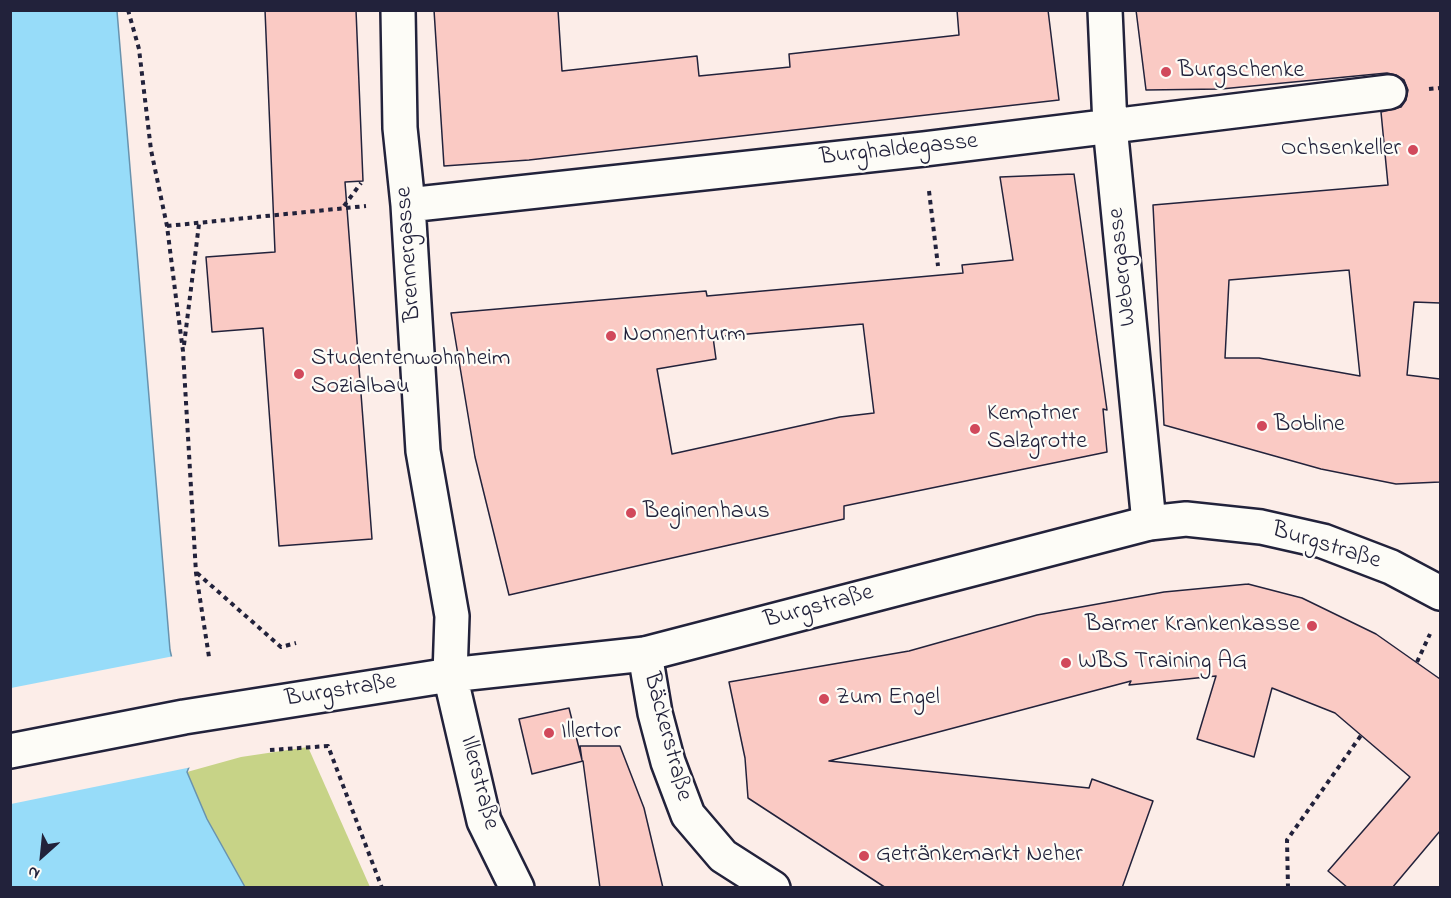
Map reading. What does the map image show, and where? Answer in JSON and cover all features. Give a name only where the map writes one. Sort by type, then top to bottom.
[{"type":"street","name":"Brennergasse","points":[[398,10],[400,128],[408,205],[423,451],[452,616],[450,675]]},
{"type":"street","name":"Webergasse","points":[[1105,10],[1110,126],[1149,523]]},
{"type":"street","name":"Burghaldegasse","points":[[408,205],[924,149],[1389,92]]},
{"type":"street","name":"Burgstraße","points":[[10,751],[184,717],[450,675],[645,654],[1149,523],[1186,519],[1261,527],[1323,541],[1391,567],[1440,593]]},
{"type":"street","name":"Bäckerstraße","points":[[645,654],[655,713],[668,762],[688,815],[723,856],[772,888]]},
{"type":"street","name":"Illerstraße","points":[[450,675],[484,821],[517,888]]},
{"type":"path","points":[[128,10],[139,49],[183,351],[196,573],[209,657]]},
{"type":"path","points":[[924,149],[938,266]]},
{"type":"path","points":[[166,226],[344,207]]},
{"type":"path","points":[[183,351],[200,224]]},
{"type":"path","points":[[196,573],[280,647],[296,643]]},
{"type":"path","points":[[1288,888],[1287,840],[1362,734]]},
{"type":"path","points":[[328,746],[382,888]]},
{"type":"green space","points":[[308,747],[370,887],[245,887],[207,819],[187,772],[241,757]]},
{"type":"water","points":[[10,11],[117,11],[170,650],[194,755],[187,772],[207,819],[245,887],[11,887]]},
{"type":"pier","points":[[174,656],[197,755],[192,767],[11,804],[11,688]]},
{"type":"building","points":[[265,10],[356,10],[363,181],[345,182],[372,539],[279,546],[263,328],[212,332],[206,257],[275,252]]},
{"type":"building","points":[[434,10],[558,10],[562,71],[697,56],[699,76],[790,67],[789,54],[959,35],[957,10],[1048,10],[1059,100],[529,160],[444,166]]},
{"type":"building","points":[[1136,10],[1440,10],[1440,303],[1414,302],[1407,375],[1440,379],[1440,482],[1396,484],[1321,469],[1164,425],[1153,205],[1388,185],[1381,112],[1401,107],[1406,100],[1408,90],[1404,80],[1387,73],[1221,89],[1146,90]],"holes":[[[1349,270],[1360,376],[1259,358],[1225,358],[1229,280]]]},
{"type":"building","points":[[1074,174],[1107,410],[1103,409],[1107,452],[844,506],[844,519],[509,595],[475,457],[451,313],[706,291],[707,296],[963,273],[962,265],[1013,260],[1000,177]],"holes":[[[863,324],[874,413],[840,417],[672,454],[657,369],[716,359],[713,337]]]},
{"type":"building","points":[[1248,584],[1302,598],[1376,634],[1440,679],[1440,831],[1392,888],[1348,888],[1328,871],[1410,777],[1335,713],[1272,688],[1254,757],[1197,739],[1216,676],[1129,685],[1131,681],[829,761],[1089,788],[1092,779],[1153,801],[1122,888],[886,888],[748,798],[745,758],[729,682],[909,651],[1037,615],[1164,592]]},
{"type":"building","points":[[569,708],[582,760],[580,746],[620,746],[644,808],[663,888],[600,888],[583,761],[532,774],[519,719]]},
{"type":"place","name":"Burgschenke","points":[[1166,72]]},
{"type":"place","name":"Ochsenkeller","points":[[1413,150]]},
{"type":"place","name":"Nonnenturm","points":[[611,336]]},
{"type":"place","name":"Studentenwohnheim Sozialbau","points":[[299,374]]},
{"type":"place","name":"Bobline","points":[[1262,426]]},
{"type":"place","name":"Kemptner Salzgrotte","points":[[975,429]]},
{"type":"place","name":"Beginenhaus","points":[[631,513]]},
{"type":"place","name":"Barmer Krankenkasse","points":[[1312,626]]},
{"type":"place","name":"WBS Training AG","points":[[1066,663]]},
{"type":"place","name":"Zum Engel","points":[[824,699]]},
{"type":"place","name":"Illertor","points":[[549,733]]},
{"type":"place","name":"Getränkemarkt Neher","points":[[864,856]]}]
